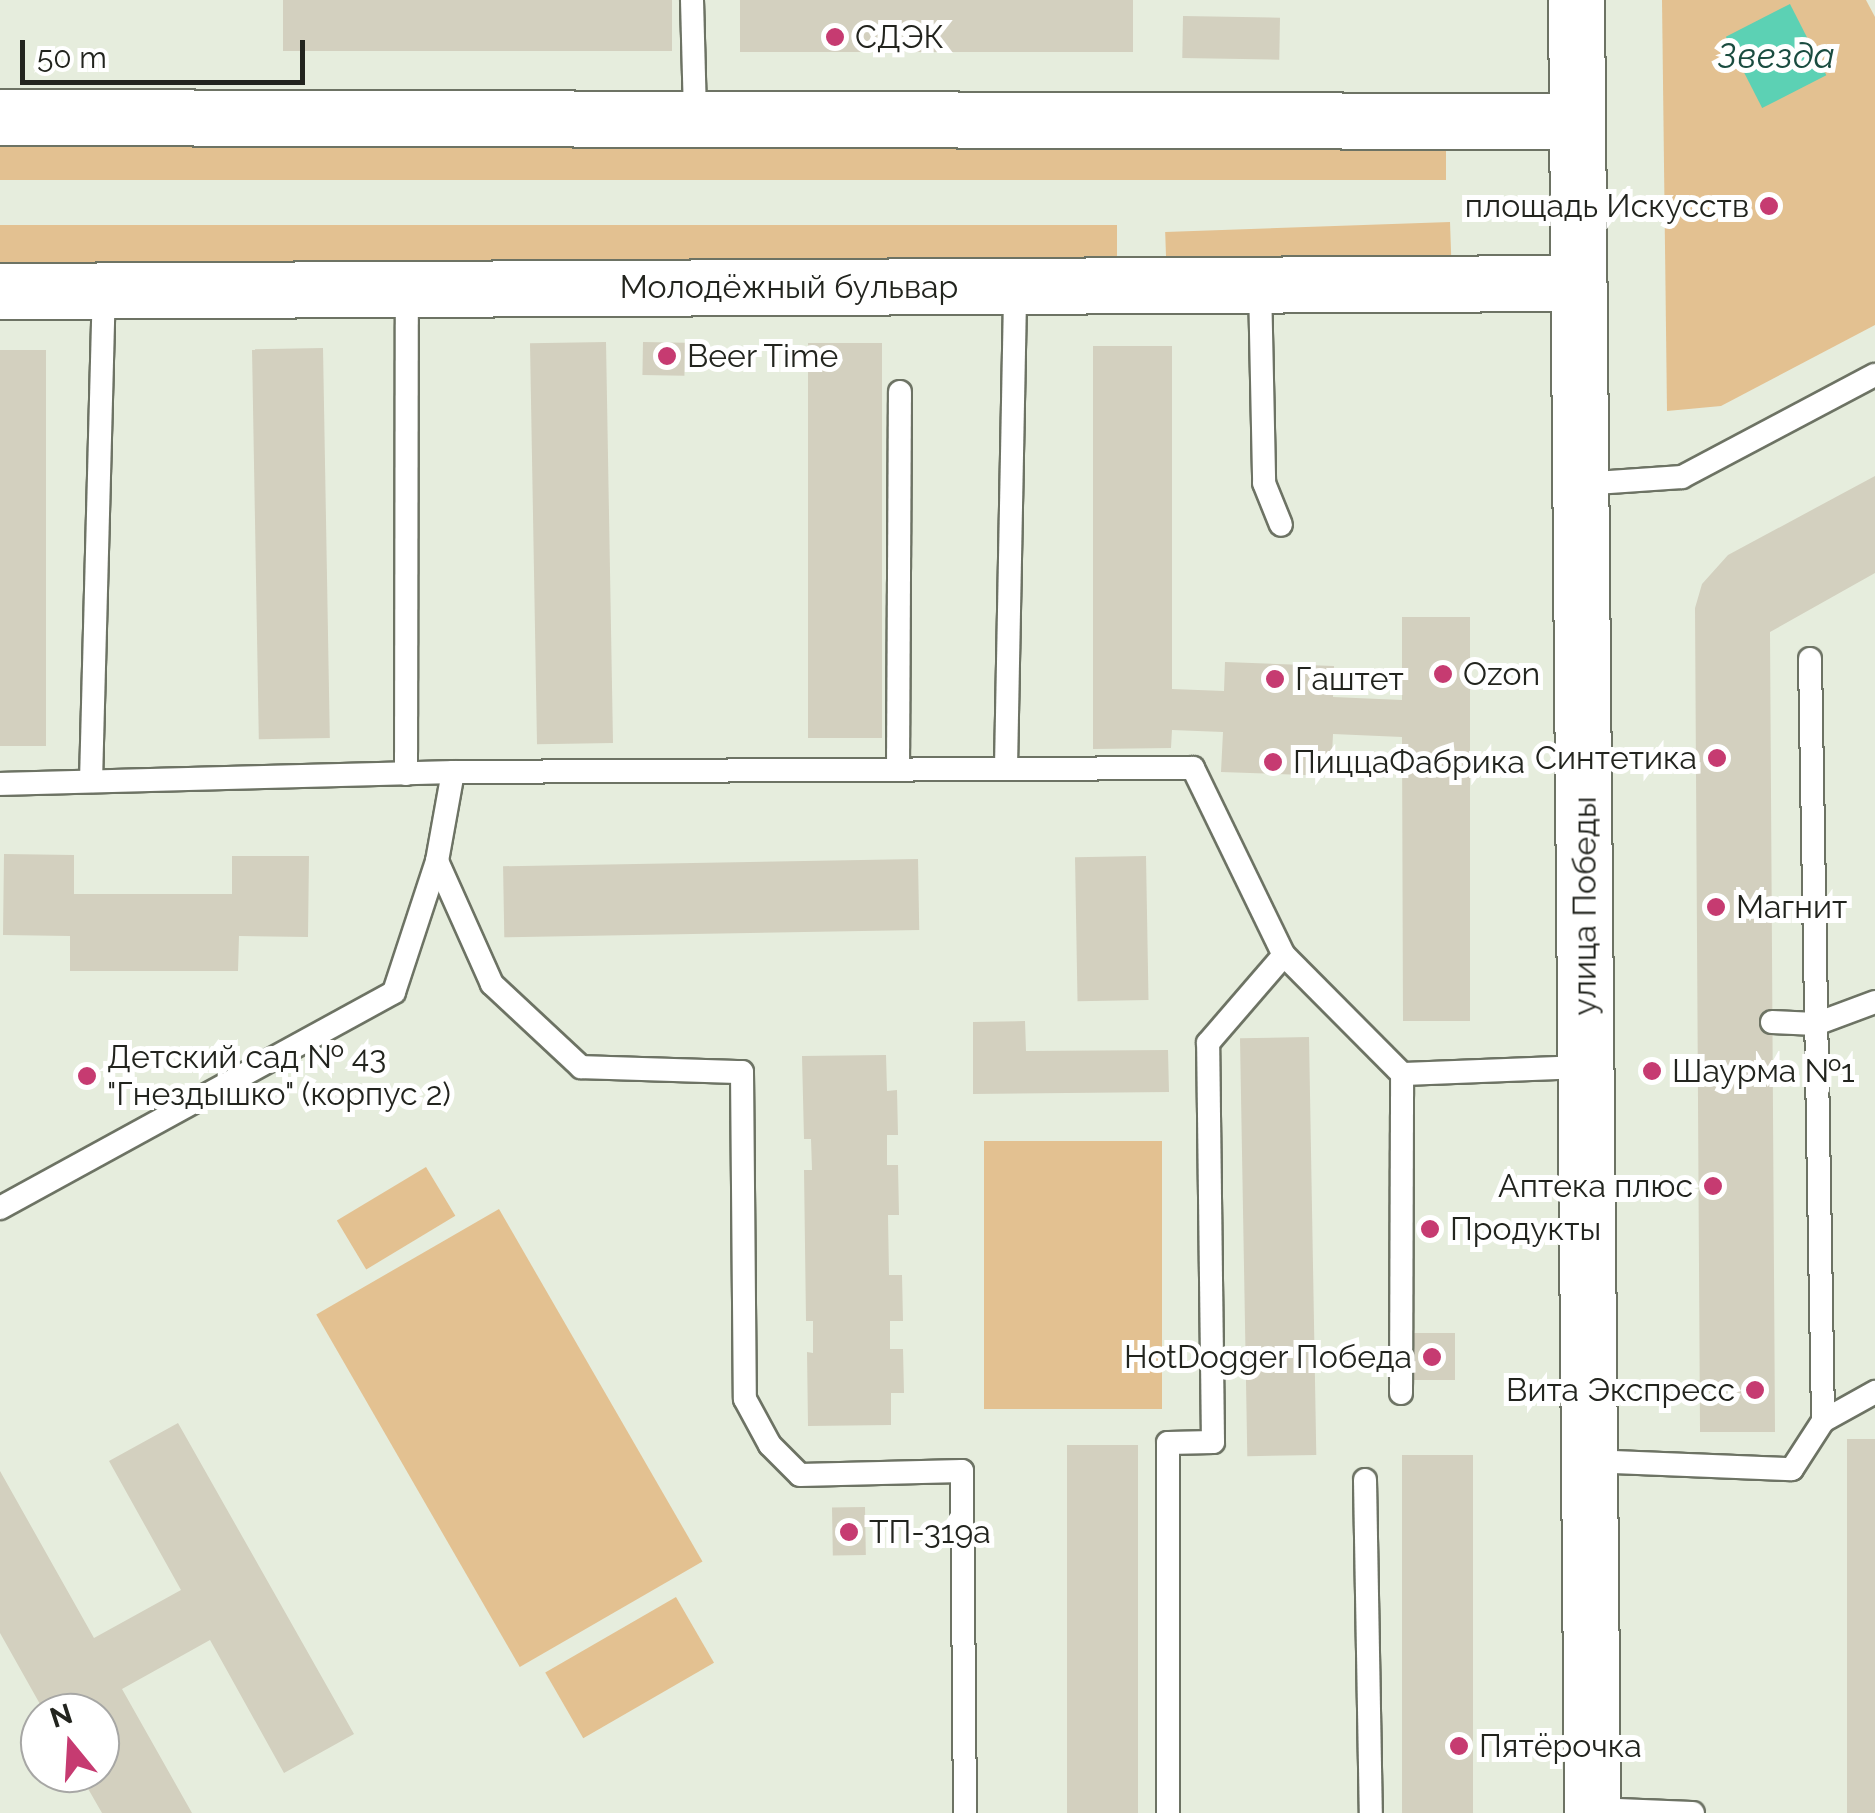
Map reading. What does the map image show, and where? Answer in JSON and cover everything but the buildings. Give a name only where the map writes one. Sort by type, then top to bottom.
[{"type":"main road","name":"улица Победы","points":[[1576,0],[1574,120],[1581,484],[1592,1811]]},
{"type":"main road","points":[[0,118],[1574,120]]},
{"type":"main road","name":"Молодёжный бульвар","points":[[0,292],[1578,282]]},
{"type":"lane","points":[[692,0],[695,117]]},
{"type":"lane","points":[[1260,284],[1264,483],[1280,525]]},
{"type":"lane","points":[[406,774],[407,289]]},
{"type":"lane","points":[[91,781],[104,291]]},
{"type":"lane","points":[[1006,767],[1015,312]]},
{"type":"lane","points":[[1581,484],[1682,477],[1875,375]]},
{"type":"lane","points":[[898,767],[900,392]]},
{"type":"lane","points":[[1810,659],[1823,1421]]},
{"type":"lane","points":[[0,784],[454,772],[1192,768],[1284,955],[1402,1074],[1401,1393]]},
{"type":"lane","points":[[0,1208],[394,992],[437,861],[454,772]]},
{"type":"lane","points":[[437,861],[492,984],[581,1067],[742,1072],[745,1399],[770,1445],[800,1476],[962,1471],[964,1813]]},
{"type":"lane","points":[[1168,1813],[1168,1443],[1213,1442],[1208,1042],[1284,955]]},
{"type":"lane","points":[[1772,1022],[1816,1024],[1875,1002]]},
{"type":"lane","points":[[1402,1074],[1586,1067]]},
{"type":"lane","points":[[1588,1461],[1792,1469],[1823,1421],[1875,1392]]},
{"type":"lane","points":[[1365,1480],[1371,1813]]},
{"type":"lane","points":[[1592,1811],[1693,1813]]},
{"type":"shaded area","name":"площадь Искусств","points":[[1662,0],[1866,0],[1875,17],[1875,325],[1721,406],[1667,411]]},
{"type":"shaded area","points":[[0,144],[1446,144],[1446,180],[0,180]]},
{"type":"shaded area","points":[[1450,222],[1451,258],[1166,268],[1165,232]]},
{"type":"shaded area","points":[[0,225],[1117,225],[1117,263],[0,263]]},
{"type":"shaded area","points":[[984,1141],[1162,1141],[1162,1409],[984,1409]]},
{"type":"shaded area","points":[[426,1167],[455,1216],[366,1269],[337,1221]]},
{"type":"shaded area","points":[[499,1209],[703,1561],[520,1667],[316,1314]]},
{"type":"shaded area","points":[[676,1597],[714,1663],[583,1738],[545,1672]]},
{"type":"water","name":"Звезда","points":[[1790,4],[1826,75],[1762,108],[1726,37]]},
{"type":"place","name":"СДЭК","points":[[835,37]]},
{"type":"place","name":"площадь Искусств","points":[[1769,206]]},
{"type":"place","name":"Beer Time","points":[[667,356]]},
{"type":"place","name":"Ozon","points":[[1443,674]]},
{"type":"place","name":"Гаштет","points":[[1275,679]]},
{"type":"place","name":"Синтетика","points":[[1717,758]]},
{"type":"place","name":"ПиццаФабрика","points":[[1273,762]]},
{"type":"place","name":"Магнит","points":[[1716,907]]},
{"type":"place","name":"Шаурма №1","points":[[1652,1071]]},
{"type":"place","name":"Детский сад № 43 \"Гнездышко\" (корпус 2)","points":[[87,1076]]},
{"type":"place","name":"Аптека плюс","points":[[1713,1186]]},
{"type":"place","name":"Продукты","points":[[1430,1229]]},
{"type":"place","name":"HotDogger Победа","points":[[1432,1357]]},
{"type":"place","name":"Вита Экспресс","points":[[1755,1390]]},
{"type":"place","name":"ТП-319а","points":[[849,1532]]},
{"type":"place","name":"Пятёрочка","points":[[1459,1746]]}]
